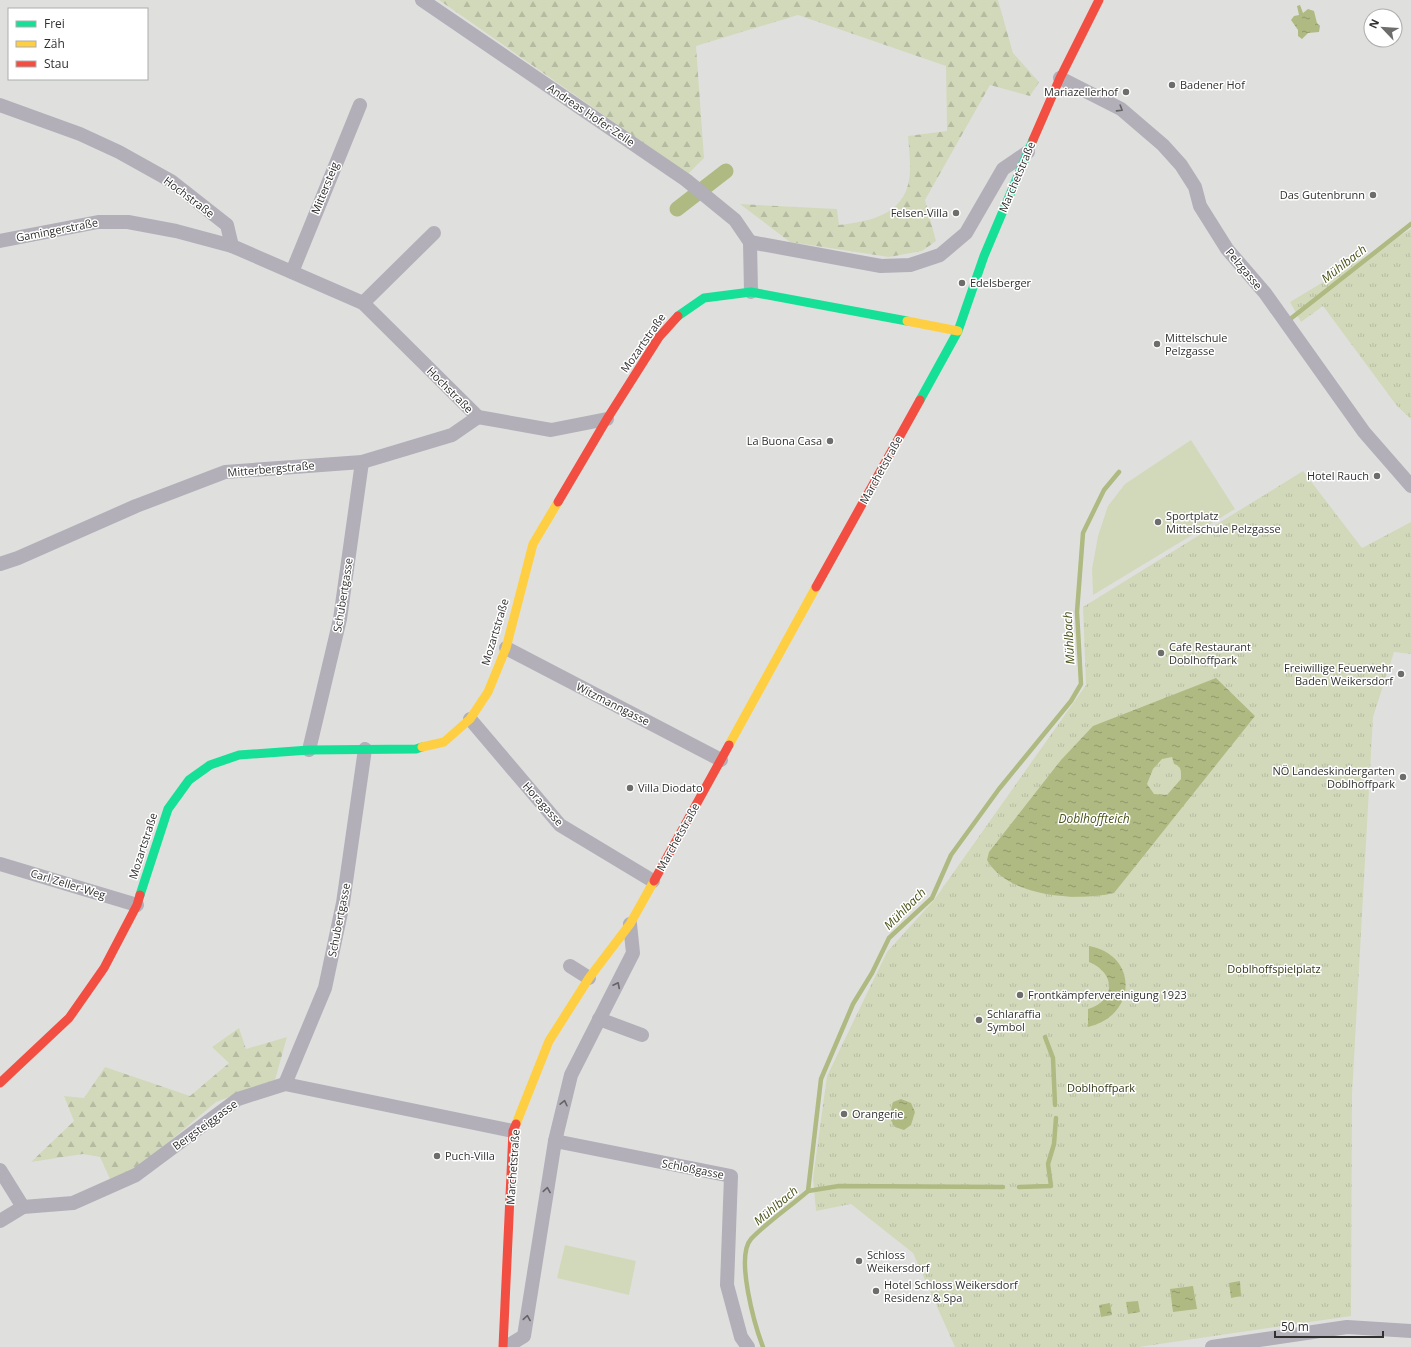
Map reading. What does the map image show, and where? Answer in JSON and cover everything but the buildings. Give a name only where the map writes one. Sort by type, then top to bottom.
[{"type":"street","name":"Andreas Hofer-Zeile","points":[[422,0],[686,180],[734,220],[750,242]]},
{"type":"street","name":"Marchetstraße","points":[[504,1347],[513,1131],[549,1041],[589,978],[630,924],[958,331],[984,256],[1028,152],[1060,78],[1099,0]]},
{"type":"street","name":"Pelzgasse","points":[[1060,78],[1121,109],[1163,145],[1181,165],[1195,187],[1200,206],[1227,249],[1265,293],[1364,432],[1411,486]]},
{"type":"street","name":"Mittersteig","points":[[292,272],[360,104]]},
{"type":"street","name":"Hochstraße","points":[[0,105],[80,134],[119,152],[171,181],[227,225],[232,246],[363,303],[478,417],[552,430],[607,420]]},
{"type":"street","points":[[751,292],[750,242],[881,266],[910,265],[940,255],[966,233],[1003,169],[1028,152]]},
{"type":"street","name":"Gamingerstraße","points":[[0,241],[98,222],[128,222],[176,231],[232,246]]},
{"type":"street","points":[[363,303],[434,233]]},
{"type":"street","name":"Mozartstraße","points":[[0,1083],[36,1051],[69,1018],[104,968],[137,905],[168,809],[189,780],[210,765],[239,755],[309,750],[416,749],[444,742],[470,719],[488,692],[506,648],[533,544],[607,420],[659,337],[681,312],[704,298],[751,292],[958,331]]},
{"type":"street","name":"Mitterbergstraße","points":[[0,564],[18,558],[136,506],[225,472],[362,462],[452,435],[478,417]]},
{"type":"street","name":"Schubertgasse","points":[[309,750],[340,619],[362,462]]},
{"type":"street","name":"Witzmanngasse","points":[[506,648],[721,760]]},
{"type":"street","name":"Horagasse","points":[[470,719],[560,825],[653,881]]},
{"type":"street","name":"Schubertgasse","points":[[285,1084],[325,988],[343,903],[365,749]]},
{"type":"street","name":"Carl Zeller-Weg","points":[[0,864],[137,905]]},
{"type":"street","name":"Marchetstraße","points":[[504,1347],[524,1336],[555,1141],[571,1075],[633,953],[630,924]]},
{"type":"street","points":[[570,966],[589,978]]},
{"type":"street","points":[[599,1019],[642,1035]]},
{"type":"street","name":"Bergsteiggasse","points":[[0,1221],[23,1207],[73,1203],[136,1175],[238,1099],[285,1084],[513,1131]]},
{"type":"street","name":"Schloßgasse","points":[[555,1141],[731,1176],[727,1284],[741,1337],[748,1347]]},
{"type":"street","points":[[0,1170],[23,1207]]},
{"type":"street","points":[[1212,1347],[1347,1327],[1411,1331]]},
{"type":"green space","points":[[439,0],[998,0],[1013,53],[1039,82],[1030,96],[990,85],[925,200],[936,241],[922,251],[889,257],[790,242],[740,204],[837,209],[839,225],[865,221],[887,212],[896,205],[903,196],[908,185],[910,157],[908,136],[947,131],[946,66],[798,15],[696,46],[704,158],[688,174]]},
{"type":"green space","points":[[1411,229],[1411,419],[1397,406],[1323,306],[1301,322],[1290,302]]},
{"type":"green space","name":"Sportplatz Mittelschule Pelzgasse","points":[[1191,440],[1235,509],[1093,595],[1092,569],[1098,536],[1108,506],[1125,484]]},
{"type":"green space","name":"Doblhoffpark","points":[[1303,471],[1362,548],[1411,522],[1411,654],[1394,652],[1373,717],[1352,1095],[1351,1316],[1139,1347],[955,1347],[913,1253],[851,1204],[816,1211],[813,1178],[827,1076],[887,952],[934,900],[1086,685],[1083,607]]},
{"type":"green space","points":[[239,1028],[246,1049],[287,1037],[275,1080],[216,1102],[138,1168],[110,1179],[100,1157],[83,1154],[31,1162],[74,1121],[64,1096],[84,1098],[105,1067],[190,1096],[229,1063],[212,1047]]},
{"type":"green space","points":[[565,1245],[636,1261],[629,1295],[557,1278]]},
{"type":"water","points":[[1300,5],[1303,13],[1308,9],[1314,11],[1317,23],[1320,26],[1319,32],[1308,33],[1302,39],[1298,36],[1298,30],[1291,20],[1294,16],[1299,15],[1297,6]]},
{"type":"water","name":"Doblhoffteich","points":[[1216,678],[1255,716],[1114,893],[1082,897],[1044,894],[1010,882],[997,872],[987,860],[989,852],[1061,760],[1093,726]],"holes":[[[1172,757],[1174,764],[1180,768],[1181,779],[1167,795],[1154,794],[1147,784],[1153,769],[1162,759]]]},
{"type":"water","points":[[1089,946],[1105,952],[1117,961],[1124,973],[1126,986],[1123,999],[1116,1011],[1104,1021],[1088,1027],[1088,1009],[1104,1000],[1108,994],[1109,987],[1108,980],[1104,973],[1098,967],[1089,962]]},
{"type":"water","points":[[901,1099],[911,1103],[915,1112],[911,1125],[904,1130],[895,1127],[889,1117],[893,1102]]},
{"type":"water","points":[[1240,1281],[1241,1296],[1231,1298],[1229,1283]]},
{"type":"water","points":[[1193,1286],[1197,1309],[1173,1312],[1170,1289]]},
{"type":"water","points":[[1138,1301],[1140,1312],[1128,1314],[1126,1302]]},
{"type":"water","points":[[1110,1303],[1112,1315],[1101,1317],[1099,1305]]},
{"type":"waterway","points":[[677,209],[726,171]]},
{"type":"waterway","name":"Mühlbach","points":[[1289,320],[1411,224]]},
{"type":"waterway","name":"Mühlbach","points":[[763,1347],[751,1308],[748,1292],[745,1261],[747,1248],[751,1239],[757,1233],[808,1191],[821,1079],[853,1004],[872,973],[889,938],[932,898],[951,855],[999,789],[1071,701],[1081,684],[1077,612],[1083,533],[1104,490],[1119,472]]},
{"type":"waterway","points":[[1045,1037],[1053,1058],[1055,1105]]},
{"type":"waterway","points":[[1019,1187],[1051,1186],[1048,1164],[1054,1144],[1056,1118]]},
{"type":"waterway","points":[[808,1191],[839,1186],[1003,1187]]},
{"type":"traffic: fast","points":[[920,400],[958,331],[984,256],[1033,140]]},
{"type":"traffic: fast","points":[[678,316],[704,298],[751,292],[907,321]]},
{"type":"traffic: fast","points":[[140,895],[168,809],[189,780],[210,765],[239,755],[309,750],[416,749],[422,747]]},
{"type":"traffic: slow","points":[[907,321],[958,331]]},
{"type":"traffic: slow","points":[[422,747],[444,742],[470,719],[488,692],[506,648],[533,544],[558,502]]},
{"type":"traffic: slow","points":[[729,745],[816,587]]},
{"type":"traffic: slow","points":[[516,1124],[549,1041],[589,978],[630,924],[654,881]]},
{"type":"traffic: jam","points":[[1033,140],[1060,78],[1099,0]]},
{"type":"traffic: jam","points":[[558,502],[607,419],[659,337],[678,316]]},
{"type":"traffic: jam","points":[[816,587],[920,400]]},
{"type":"traffic: jam","points":[[654,881],[729,745]]},
{"type":"traffic: jam","points":[[0,1083],[69,1018],[104,968],[137,905],[140,895]]},
{"type":"traffic: jam","points":[[503,1347],[513,1131],[516,1124]]},
{"type":"place","name":"Badener Hof","points":[[1172,85]]},
{"type":"place","name":"Mariazellerhof","points":[[1126,92]]},
{"type":"place","name":"Das Gutenbrunn","points":[[1373,195]]},
{"type":"place","name":"Felsen-Villa","points":[[956,213]]},
{"type":"place","name":"Edelsberger","points":[[962,283]]},
{"type":"place","name":"Mittelschule Pelzgasse","points":[[1157,344]]},
{"type":"place","name":"La Buona Casa","points":[[830,441]]},
{"type":"place","name":"Hotel Rauch","points":[[1377,476]]},
{"type":"place","name":"Sportplatz Mittelschule Pelzgasse","points":[[1158,522]]},
{"type":"place","name":"Cafe Restaurant Doblhoffpark","points":[[1161,653]]},
{"type":"place","name":"Freiwillige Feuerwehr Baden Weikersdorf","points":[[1401,674]]},
{"type":"place","name":"NÖ Landeskindergarten Doblhoffpark","points":[[1403,777]]},
{"type":"place","name":"Villa Diodato","points":[[630,788]]},
{"type":"place","name":"Frontkämpfervereinigung 1923","points":[[1020,995]]},
{"type":"place","name":"Schlaraffia Symbol","points":[[979,1020]]},
{"type":"place","name":"Orangerie","points":[[844,1114]]},
{"type":"place","name":"Puch-Villa","points":[[437,1156]]},
{"type":"place","name":"Schloss Weikersdorf","points":[[859,1261]]},
{"type":"place","name":"Hotel Schloss Weikersdorf Residenz & Spa","points":[[876,1291]]},
{"type":"park label","name":"Doblhoffspielplatz","points":[[1274,969]]}]
